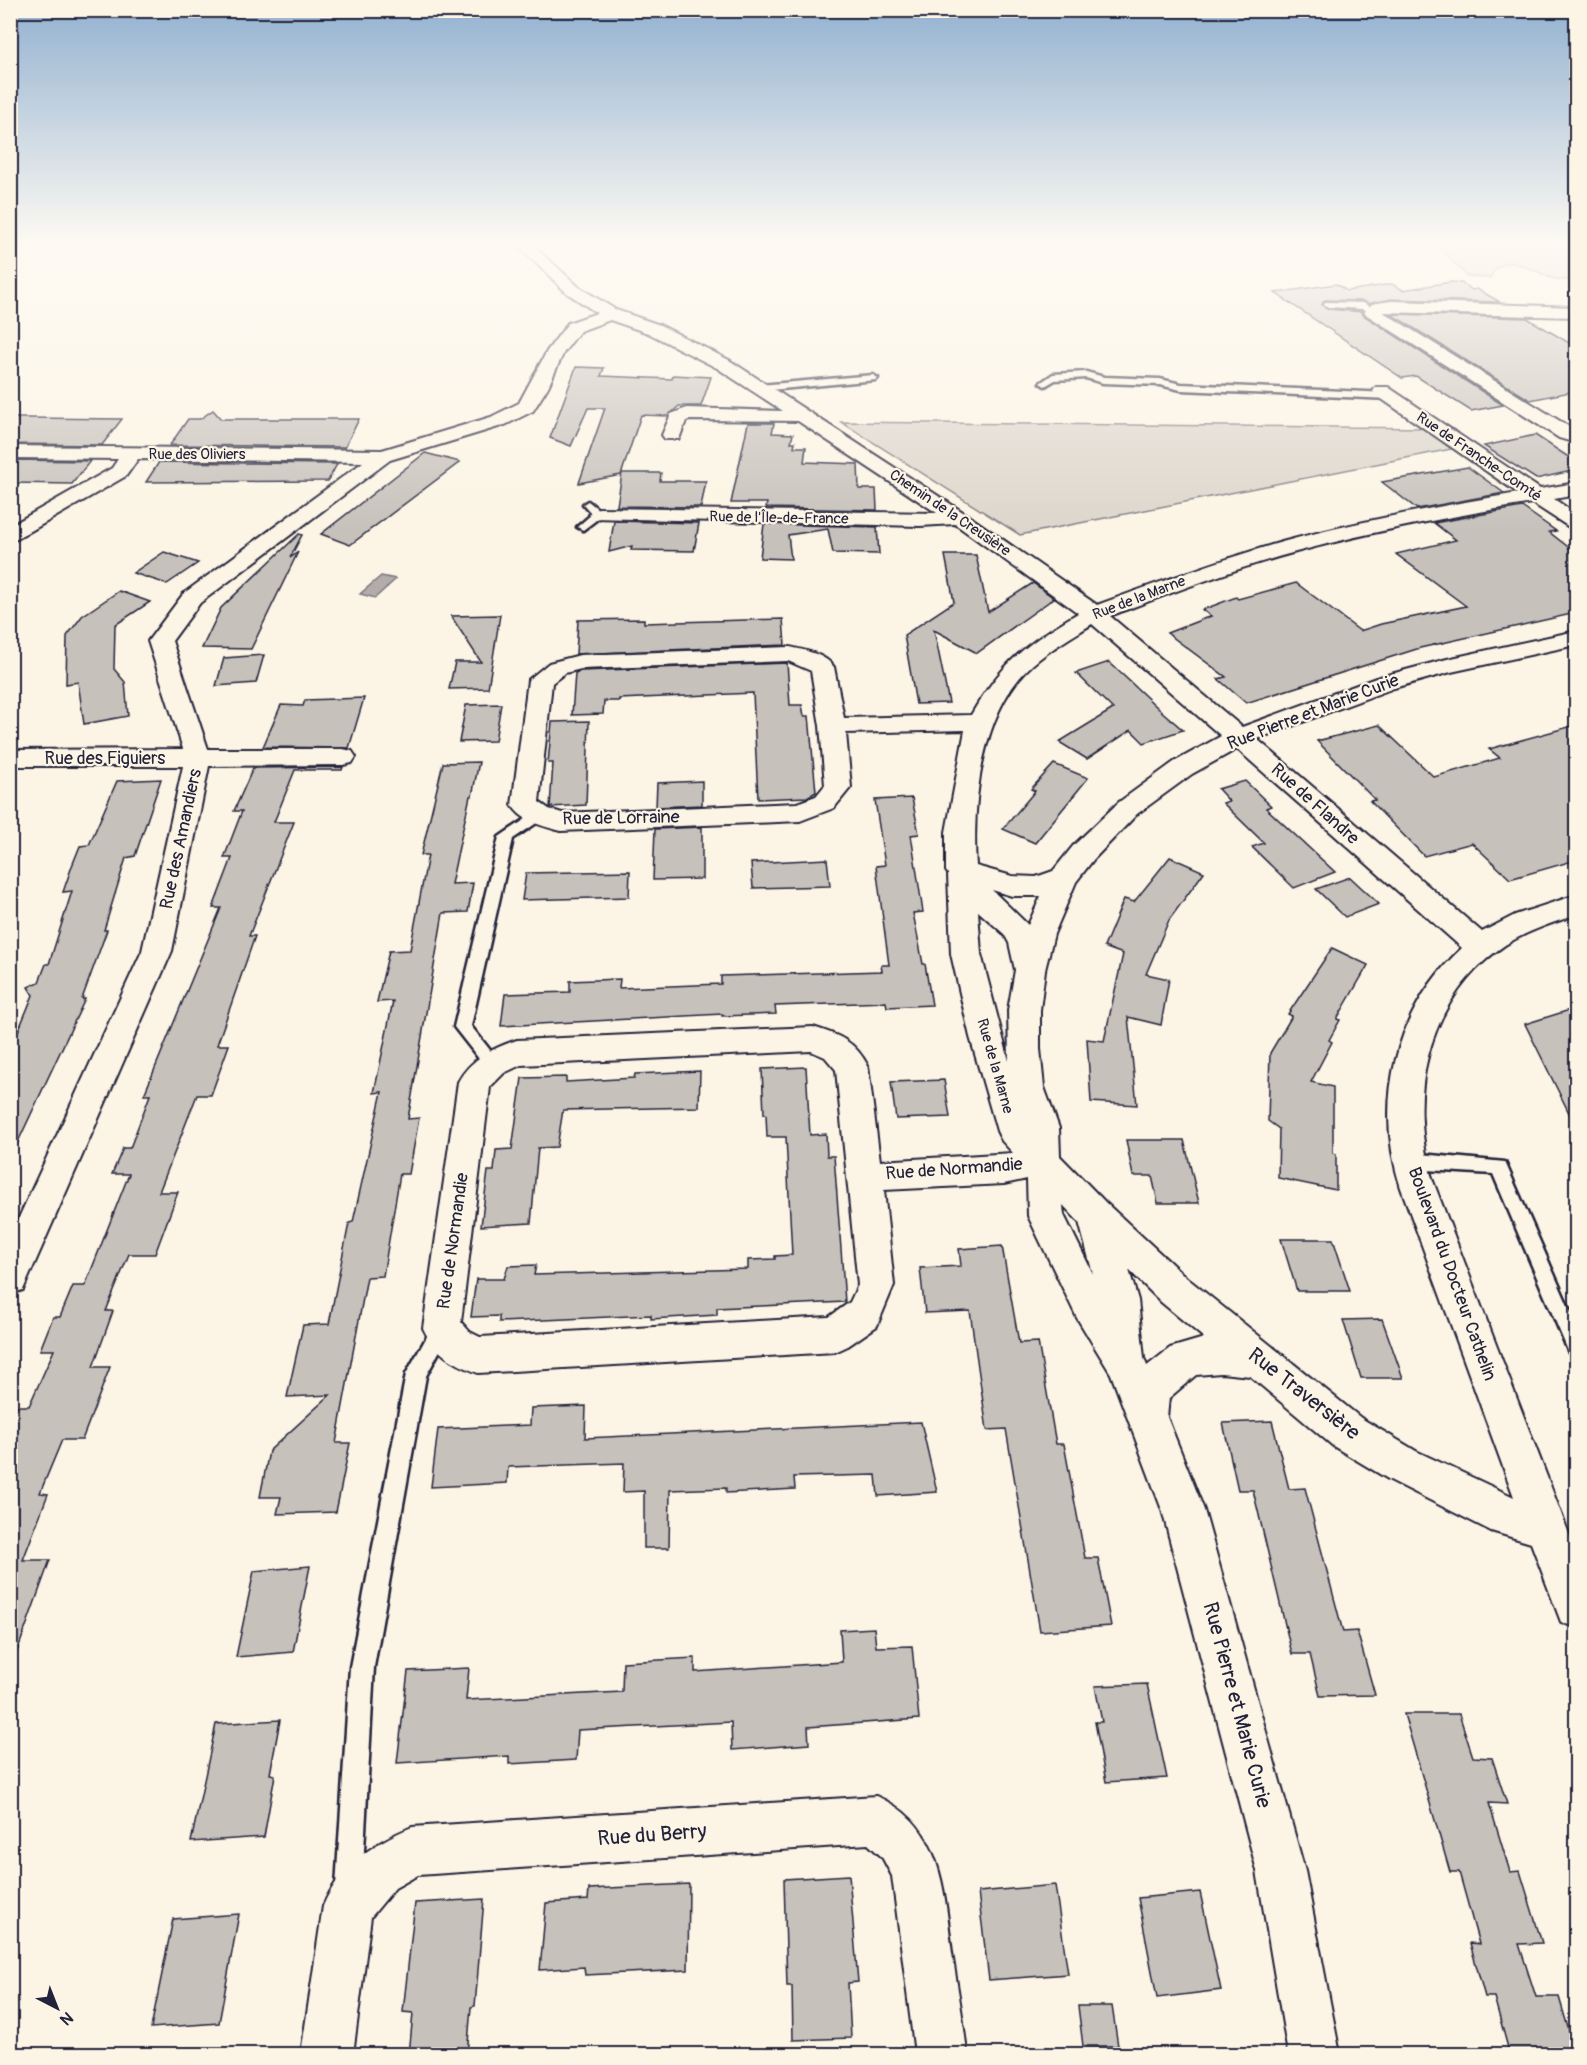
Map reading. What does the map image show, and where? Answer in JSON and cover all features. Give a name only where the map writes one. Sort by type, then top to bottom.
[{"type":"street","name":"Rue des Amandiers","points":[[10,1278],[157,951],[198,757],[160,641],[192,598],[383,456],[498,420],[526,407],[556,351],[565,338]]},
{"type":"street","name":"Chemin de la Creusière","points":[[673,338],[691,346],[804,415],[959,518],[1094,614]]},
{"type":"street","points":[[1413,338],[1566,434],[1576,437]]},
{"type":"street","name":"Rue de Franche-Comté","points":[[1386,394],[1576,523]]},
{"type":"street","points":[[672,435],[678,418],[687,414],[790,417],[804,415]]},
{"type":"street","name":"Rue des Oliviers","points":[[10,452],[383,456]]},
{"type":"street","points":[[10,535],[119,472],[132,454]]},
{"type":"street","name":"Rue de la Marne","points":[[1043,1161],[1014,1131],[986,1037],[966,954],[960,871],[960,832],[969,770],[979,724],[996,695],[1022,661],[1058,635],[1094,614],[1200,575],[1289,547],[1436,513],[1576,489]]},
{"type":"street","name":"Rue de l'Île-de-France","points":[[590,515],[920,520],[959,518]]},
{"type":"street","name":"Rue de Flandre","points":[[1094,614],[1239,737],[1456,928],[1482,948]]},
{"type":"street","name":"Rue Pierre et Marie Curie","points":[[1314,2055],[1281,1871],[1184,1510],[1127,1364],[1090,1306],[1046,1216],[1042,1128],[1028,1087],[1024,1049],[1024,1010],[1030,970],[1051,883],[1128,807],[1183,768],[1239,737],[1385,683],[1447,666],[1576,638]]},
{"type":"street","name":"Rue de Lorraine","points":[[790,654],[806,658],[822,667],[833,726],[838,787],[825,802],[800,812],[561,822],[539,815],[525,805],[540,680],[557,668],[580,662],[790,654]]},
{"type":"street","points":[[833,726],[961,722],[979,724]]},
{"type":"street","name":"Rue des Figuiers","points":[[10,758],[343,758]]},
{"type":"street","points":[[960,871],[1012,886],[1051,883]]},
{"type":"street","points":[[960,871],[976,893],[1014,927],[1023,942],[1030,970]]},
{"type":"street","points":[[964,922],[996,911],[1051,883]]},
{"type":"street","name":"Boulevard du Docteur Cathelin","points":[[1576,905],[1544,915],[1497,936],[1448,979],[1428,1009],[1414,1040],[1407,1068],[1405,1113],[1410,1161],[1428,1216],[1546,1526],[1569,1566],[1576,1607]]},
{"type":"street","name":"Rue de Normandie","points":[[813,1039],[837,1048],[852,1066],[865,1176],[876,1286],[864,1314],[835,1334],[478,1355],[457,1345],[442,1328],[474,1082],[493,1064],[517,1053],[813,1039]]},
{"type":"street","name":"Rue Pierre et Marie Curie","points":[[1043,1161],[1094,1214],[1119,1300],[1127,1364]]},
{"type":"street","name":"Rue de Normandie","points":[[865,1176],[1004,1169],[1043,1161]]},
{"type":"street","name":"Rue Traversière","points":[[1094,1214],[1174,1290],[1347,1432],[1402,1465],[1506,1516],[1546,1526]]},
{"type":"street","points":[[1148,1415],[1151,1390],[1167,1372],[1187,1359],[1209,1353],[1230,1354],[1259,1360]]},
{"type":"street","name":"Rue du Berry","points":[[348,1906],[378,1871],[412,1851],[876,1820],[899,1840],[916,1870],[941,2055]]},
{"type":"street","points":[[327,2055],[348,1906]]},
{"type":"lane","points":[[1045,383],[1053,377],[1086,375],[1103,380],[1160,382],[1180,387],[1386,394]]},
{"type":"lane","points":[[760,388],[873,378]]},
{"type":"lane","points":[[493,1064],[462,1028],[506,837],[539,815]]},
{"type":"lane","points":[[1410,1161],[1499,1167],[1576,1346]]},
{"type":"lane","points":[[348,1906],[362,1667],[416,1374],[442,1328]]},
{"type":"shaded area","points":[[841,422],[1425,428],[1451,449],[1020,535]]},
{"type":"shaded area","points":[[381,576],[396,579],[375,598],[360,594]]},
{"type":"building","points":[[1343,338],[1399,338],[1503,405],[1471,411],[1416,376],[1402,378]]},
{"type":"building","points":[[1430,338],[1561,338],[1576,347],[1576,391],[1530,400]]},
{"type":"building","points":[[576,367],[604,368],[601,376],[672,379],[673,375],[711,377],[701,406],[679,406],[668,416],[641,415],[621,475],[579,483],[605,408],[588,408],[571,446],[550,438]]},
{"type":"building","points":[[213,410],[221,419],[359,419],[345,447],[170,445],[188,419],[200,419]]},
{"type":"building","points":[[10,418],[122,419],[102,445],[10,444]]},
{"type":"building","points":[[748,423],[774,423],[772,433],[793,434],[791,442],[795,442],[794,447],[806,447],[804,462],[858,464],[859,489],[876,489],[877,510],[766,508],[767,503],[731,503]]},
{"type":"building","points":[[1535,435],[1576,462],[1576,470],[1536,479],[1484,446]]},
{"type":"building","points":[[425,453],[460,462],[350,545],[321,534]]},
{"type":"building","points":[[10,460],[90,461],[72,484],[10,483]]},
{"type":"building","points":[[159,462],[337,464],[328,481],[146,482]]},
{"type":"building","points":[[1468,467],[1504,493],[1417,509],[1382,482]]},
{"type":"building","points":[[622,473],[661,473],[660,481],[706,481],[701,507],[617,506]]},
{"type":"building","points":[[1522,507],[1556,531],[1549,532],[1576,553],[1576,613],[1420,648],[1246,703],[1218,679],[1226,677],[1167,633],[1211,616],[1202,610],[1236,597],[1238,599],[1296,583],[1360,631],[1381,624],[1466,606],[1396,554],[1456,540],[1434,523]]},
{"type":"building","points":[[614,521],[699,523],[694,551],[631,550],[632,546],[609,552]]},
{"type":"building","points":[[764,524],[877,527],[879,554],[833,553],[828,529],[788,535],[791,559],[760,558]]},
{"type":"building","points":[[299,534],[302,535],[290,558],[298,552],[251,649],[202,648],[221,608]]},
{"type":"building","points":[[164,552],[198,563],[167,584],[133,573]]},
{"type":"building","points":[[945,555],[976,555],[988,612],[1033,583],[1054,598],[977,653],[934,630],[949,703],[916,704],[904,635],[954,602]]},
{"type":"building","points":[[119,591],[150,602],[115,625],[114,669],[125,682],[128,716],[84,724],[78,682],[66,684],[67,636],[82,616]]},
{"type":"building","points":[[500,615],[488,688],[449,689],[455,662],[481,662],[451,616]]},
{"type":"building","points":[[644,619],[644,623],[783,619],[785,645],[576,654],[578,620]]},
{"type":"building","points":[[264,655],[256,683],[216,686],[224,658]]},
{"type":"building","points":[[1109,662],[1183,730],[1144,743],[1131,730],[1087,759],[1059,742],[1113,709],[1076,673]]},
{"type":"building","points":[[787,663],[790,705],[802,705],[804,716],[809,716],[816,792],[807,797],[758,799],[753,693],[619,699],[619,701],[604,701],[603,714],[572,715],[575,673],[581,671]]},
{"type":"building","points":[[364,698],[349,748],[263,747],[281,705],[303,706],[305,700]]},
{"type":"building","points":[[501,704],[495,741],[459,742],[466,705]]},
{"type":"building","points":[[589,721],[586,805],[550,807],[553,763],[548,763],[552,722]]},
{"type":"building","points":[[1379,725],[1434,777],[1500,758],[1489,749],[1576,725],[1576,860],[1510,879],[1472,843],[1424,856],[1370,801],[1375,800],[1317,741]]},
{"type":"building","points":[[479,762],[451,884],[473,883],[468,912],[443,913],[408,1119],[419,1118],[409,1174],[400,1174],[383,1276],[367,1277],[336,1443],[350,1443],[336,1512],[277,1514],[281,1497],[260,1497],[269,1451],[330,1395],[287,1397],[303,1325],[329,1324],[349,1223],[353,1222],[382,1092],[374,1093],[393,1001],[377,1002],[389,951],[410,950],[428,855],[421,855],[443,763]]},
{"type":"building","points":[[1054,764],[1088,778],[1035,843],[1003,829],[1035,791],[1031,789]]},
{"type":"building","points":[[343,767],[342,770],[295,770],[274,822],[294,822],[249,936],[255,936],[217,1045],[229,1045],[211,1095],[197,1095],[159,1192],[178,1192],[155,1254],[129,1254],[106,1311],[113,1311],[93,1367],[110,1367],[82,1440],[62,1440],[40,1493],[48,1494],[23,1560],[50,1560],[14,1660],[10,1659],[10,1419],[16,1406],[29,1406],[54,1350],[40,1350],[53,1317],[60,1317],[73,1286],[85,1286],[129,1174],[112,1174],[123,1148],[130,1148],[150,1095],[144,1095],[221,908],[213,908],[232,858],[224,858],[242,811],[234,811],[253,768]]},
{"type":"building","points":[[161,779],[135,856],[126,858],[104,930],[107,930],[82,999],[85,999],[10,1159],[10,1051],[33,995],[28,987],[39,982],[46,964],[49,964],[72,891],[63,892],[72,866],[80,846],[89,845],[117,781]]},
{"type":"building","points":[[702,781],[702,805],[656,807],[657,783]]},
{"type":"building","points":[[1245,781],[1271,806],[1266,808],[1335,872],[1294,888],[1252,847],[1264,843],[1223,803],[1229,801],[1218,789]]},
{"type":"building","points":[[912,798],[919,834],[911,835],[923,912],[913,913],[932,1005],[887,1007],[886,1002],[775,1006],[776,1014],[722,1016],[722,1014],[501,1026],[505,994],[570,992],[570,981],[620,979],[619,988],[721,984],[721,976],[882,971],[881,965],[889,965],[876,866],[885,865],[875,800]]},
{"type":"building","points":[[702,827],[702,879],[653,880],[655,829]]},
{"type":"building","points":[[1170,857],[1204,872],[1169,920],[1146,974],[1169,979],[1161,1025],[1128,1017],[1137,1105],[1091,1102],[1087,1039],[1104,1041],[1123,954],[1104,947],[1124,899],[1134,902]]},
{"type":"building","points":[[827,859],[830,886],[753,888],[751,863]]},
{"type":"building","points":[[630,871],[629,897],[522,900],[526,873]]},
{"type":"building","points":[[1350,877],[1379,904],[1345,917],[1316,889]]},
{"type":"building","points":[[1332,948],[1368,965],[1337,1019],[1340,1020],[1329,1040],[1332,1042],[1311,1082],[1333,1087],[1333,1153],[1336,1154],[1336,1190],[1278,1178],[1279,1129],[1268,1121],[1270,1053],[1292,1016],[1288,1014]]},
{"type":"building","points":[[1576,1008],[1576,1127],[1525,1024]]},
{"type":"building","points":[[806,1067],[810,1135],[826,1134],[827,1156],[834,1156],[845,1302],[717,1308],[717,1315],[651,1319],[651,1315],[499,1322],[499,1316],[471,1317],[476,1279],[504,1279],[508,1266],[536,1265],[534,1275],[748,1269],[748,1260],[775,1259],[775,1256],[792,1255],[786,1137],[767,1137],[762,1069]]},
{"type":"building","points":[[700,1071],[699,1107],[563,1110],[557,1147],[538,1148],[531,1223],[481,1226],[488,1171],[494,1171],[496,1150],[512,1149],[522,1078],[566,1077],[566,1082],[634,1078],[635,1074]]},
{"type":"building","points":[[944,1080],[950,1117],[896,1119],[891,1082]]},
{"type":"building","points":[[1126,1140],[1184,1140],[1199,1203],[1158,1203],[1152,1176],[1133,1176]]},
{"type":"building","points":[[1281,1239],[1333,1239],[1350,1291],[1297,1291]]},
{"type":"building","points":[[1002,1246],[1019,1343],[1038,1342],[1056,1444],[1064,1444],[1085,1558],[1098,1558],[1111,1626],[1040,1631],[1006,1429],[987,1430],[970,1311],[925,1313],[920,1268],[961,1266],[959,1249]]},
{"type":"building","points":[[1382,1319],[1403,1378],[1361,1378],[1343,1320]]},
{"type":"building","points":[[586,1406],[585,1438],[921,1422],[937,1492],[878,1496],[876,1475],[794,1477],[795,1489],[726,1493],[726,1488],[670,1490],[669,1548],[644,1548],[644,1491],[623,1492],[624,1463],[508,1467],[507,1483],[431,1487],[438,1429],[530,1425],[531,1408]]},
{"type":"building","points":[[1272,1421],[1289,1489],[1305,1488],[1343,1632],[1357,1631],[1375,1695],[1320,1696],[1310,1654],[1292,1654],[1253,1490],[1238,1490],[1223,1423]]},
{"type":"building","points":[[310,1566],[293,1652],[236,1657],[254,1571]]},
{"type":"building","points":[[874,1628],[876,1647],[912,1646],[919,1719],[808,1727],[809,1744],[732,1750],[731,1722],[578,1730],[576,1760],[509,1764],[509,1756],[397,1763],[408,1671],[469,1668],[466,1700],[622,1692],[623,1662],[695,1658],[695,1672],[842,1662],[840,1630]]},
{"type":"building","points":[[1147,1684],[1167,1778],[1106,1782],[1095,1722],[1102,1722],[1095,1686]]},
{"type":"building","points":[[1404,1714],[1459,1714],[1473,1757],[1492,1758],[1507,1804],[1489,1803],[1510,1872],[1520,1871],[1542,1943],[1519,1944],[1536,1997],[1559,1997],[1576,2055],[1510,2055],[1494,1997],[1485,1997],[1470,1943],[1479,1944],[1459,1872],[1450,1872]]},
{"type":"building","points":[[280,1720],[270,1774],[275,1775],[264,1837],[191,1842],[216,1724]]},
{"type":"building","points":[[849,1875],[858,1982],[848,1983],[851,2038],[793,2040],[792,1986],[787,1986],[784,1879]]},
{"type":"building","points":[[689,1884],[688,1970],[585,1975],[584,1967],[540,1970],[546,1903],[588,1900],[589,1889]]},
{"type":"building","points":[[1055,1885],[1068,1974],[989,1980],[978,1892]]},
{"type":"building","points":[[1200,1892],[1221,1990],[1157,1998],[1138,1898]]},
{"type":"building","points":[[484,1899],[475,2006],[471,2007],[467,2055],[409,2055],[413,2013],[403,2012],[415,1903]]},
{"type":"building","points":[[239,1914],[219,2023],[151,2028],[173,1919]]},
{"type":"building","points":[[1078,2006],[1112,2006],[1118,2046],[1083,2046]]}]
